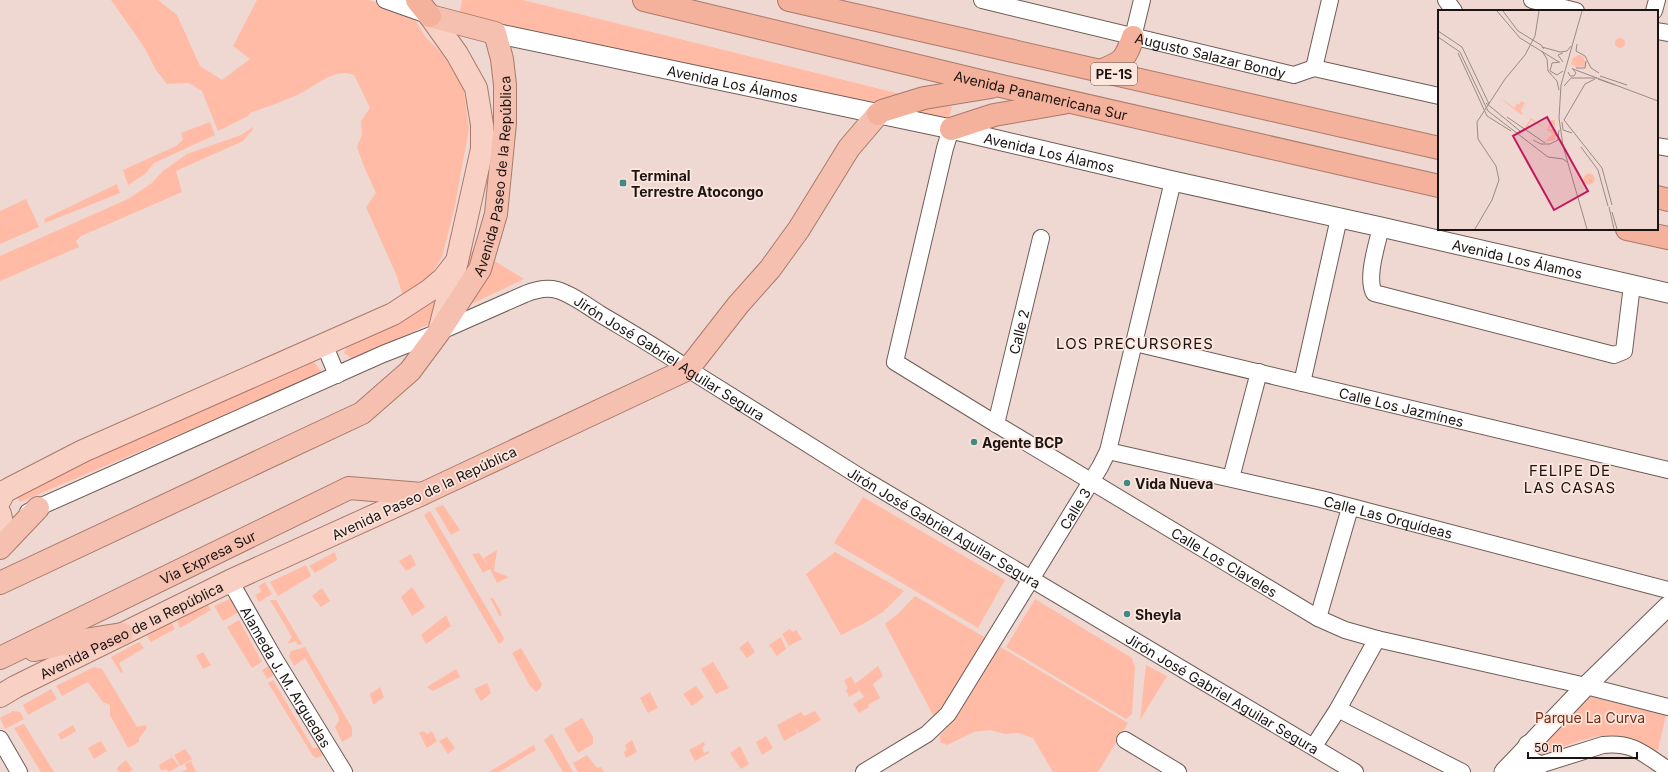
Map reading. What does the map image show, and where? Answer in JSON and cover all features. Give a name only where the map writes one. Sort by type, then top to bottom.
[{"type":"highway","name":"Avenida Panamericana Sur","points":[[644,0],[1001,86],[1438,186]]},
{"type":"highway","name":"PE-1S","points":[[789,0],[1438,148]]},
{"type":"highway","name":"Avenida Los Álamos","points":[[423,8],[495,33]]},
{"type":"highway","name":"Avenida Paseo de la República","points":[[0,583],[362,413],[410,371],[439,332],[480,269],[496,214],[505,123],[505,85],[502,59],[495,33]]},
{"type":"highway","points":[[1100,71],[1112,66],[1126,56],[1133,37]]},
{"type":"highway","points":[[878,114],[882,111],[924,98],[1001,86]]},
{"type":"highway","points":[[951,129],[994,115],[1074,102]]},
{"type":"highway","name":"Avenida Paseo de la República","points":[[422,494],[688,369],[738,305],[770,269],[799,229],[849,148],[878,114]]},
{"type":"highway","points":[[1658,198],[1668,200]]},
{"type":"highway","points":[[1631,230],[1663,239]]},
{"type":"highway","name":"Via Expresa Sur","points":[[2,657],[349,488],[422,494]]},
{"type":"highway","points":[[0,548],[38,508]]},
{"type":"highway","points":[[2,657],[84,640],[122,634]]},
{"type":"main road","name":"Avenida Paseo de la República","points":[[0,500],[4,492],[83,451],[393,314],[430,290],[443,279],[457,261],[482,149],[482,125],[476,88],[457,54],[423,8]]},
{"type":"main road","points":[[439,332],[457,261]]},
{"type":"main road","name":"Avenida Paseo de la República","points":[[0,696],[15,687],[230,581],[422,494]]},
{"type":"street","points":[[385,0],[423,8]]},
{"type":"street","name":"Augusto Salazar Bondy","points":[[982,0],[1294,75],[1314,68]]},
{"type":"street","points":[[1133,37],[1142,0]]},
{"type":"street","points":[[1330,0],[1314,68],[1438,96]]},
{"type":"street","points":[[1446,0],[1453,10]]},
{"type":"street","points":[[1654,10],[1657,0]]},
{"type":"street","points":[[1537,1],[1572,10]]},
{"type":"street","points":[[1658,31],[1668,33]]},
{"type":"street","name":"Avenida Los Álamos","points":[[495,33],[857,108],[1668,294]]},
{"type":"street","name":"Calle Los Claveles","points":[[951,129],[945,148],[895,362],[1318,618],[1345,630],[1377,639],[1586,686],[1668,707]]},
{"type":"street","points":[[1658,146],[1668,148]]},
{"type":"street","name":"Calle 3","points":[[864,772],[927,734],[948,714],[1092,481],[1108,451],[1173,181]]},
{"type":"street","points":[[1302,383],[1339,218]]},
{"type":"street","points":[[1381,227],[1373,259],[1372,288],[1374,293],[1614,356],[1624,351],[1632,285]]},
{"type":"street","name":"Calle 2","points":[[996,424],[1041,238]]},
{"type":"street","name":"Avenida Paseo de la República","points":[[1,521],[38,508],[383,354],[439,332],[534,290]]},
{"type":"street","name":"Jirón José Gabriel Aguilar Segura","points":[[534,290],[557,290],[570,296],[666,354],[865,480],[1356,772]]},
{"type":"street","name":"Calle Los Jazmínes","points":[[1135,343],[1668,470]]},
{"type":"street","points":[[324,344],[337,375]]},
{"type":"street","points":[[1231,478],[1259,372]]},
{"type":"street","name":"Calle Las Orquídeas","points":[[1108,451],[1231,478],[1668,590]]},
{"type":"street","points":[[1318,618],[1350,508]]},
{"type":"street","name":"Alameda J. M. Arguedas","points":[[230,581],[274,658],[344,772]]},
{"type":"street","points":[[1504,772],[1586,686],[1668,606]]},
{"type":"street","points":[[1314,746],[1338,709],[1377,639]]},
{"type":"street","points":[[1338,709],[1462,772]]},
{"type":"street","points":[[0,739],[19,772]]},
{"type":"street","points":[[1125,740],[1178,772]]},
{"type":"street","points":[[1517,772],[1603,745],[1618,743],[1634,748],[1668,770]]},
{"type":"street","points":[[1528,746],[1528,758],[1535,764],[1539,765]]},
{"type":"green space","points":[[111,0],[158,0],[177,15],[200,66],[222,80],[250,59],[233,46],[257,0],[370,0],[415,20],[425,36],[442,54],[463,84],[469,129],[454,210],[442,257],[427,281],[403,296],[396,274],[366,207],[376,193],[357,147],[362,135],[361,121],[370,108],[354,75],[346,73],[331,76],[304,92],[250,113],[248,116],[218,131],[202,91],[189,83],[167,84],[156,70],[144,47]]},
{"type":"green space","points":[[462,0],[523,0],[952,107],[948,121],[459,17]]},
{"type":"green space","points":[[210,122],[215,135],[154,163],[145,174],[128,185],[123,170],[176,146],[183,140],[181,133]]},
{"type":"green space","points":[[253,127],[243,141],[176,171],[182,192],[81,236],[76,241],[79,247],[0,281],[0,256],[128,199],[152,183],[163,171],[187,154],[241,135]]},
{"type":"green space","points":[[117,184],[120,193],[45,223],[44,219]]},
{"type":"green space","points":[[26,199],[39,227],[0,244],[0,211]]},
{"type":"green space","points":[[471,251],[480,252],[524,279],[353,360],[344,353],[348,344],[455,276]]},
{"type":"green space","points":[[309,355],[323,374],[20,502],[13,492]]},
{"type":"green space","points":[[863,497],[1005,580],[978,628],[834,543]]},
{"type":"green space","points":[[443,505],[460,530],[451,535],[435,508]]},
{"type":"green space","points":[[430,511],[504,638],[499,644],[424,515]]},
{"type":"green space","points":[[497,550],[494,571],[509,577],[497,583],[490,569],[483,573],[472,554],[479,553],[488,565],[484,558]]},
{"type":"green space","points":[[335,552],[337,560],[315,573],[309,566]]},
{"type":"green space","points":[[835,552],[904,591],[883,612],[841,635],[806,574]]},
{"type":"green space","points":[[411,554],[416,565],[406,571],[399,561]]},
{"type":"green space","points":[[306,565],[311,576],[278,596],[270,582]]},
{"type":"green space","points":[[265,582],[272,594],[259,602],[255,595],[261,592],[259,586]]},
{"type":"green space","points":[[412,587],[425,607],[412,616],[401,597]]},
{"type":"green space","points":[[322,588],[330,601],[321,607],[312,596]]},
{"type":"green space","points":[[236,596],[244,609],[223,621],[214,606]]},
{"type":"green space","points":[[915,596],[986,638],[944,707],[934,717],[885,624],[898,614]]},
{"type":"green space","points":[[490,598],[493,598],[502,614],[500,617]]},
{"type":"green space","points":[[1035,599],[1132,658],[1135,667],[1132,714],[1126,719],[1006,647]]},
{"type":"green space","points":[[270,600],[276,600],[302,644],[298,645],[296,641],[287,644],[292,637]]},
{"type":"green space","points":[[207,603],[211,610],[180,628],[177,621]]},
{"type":"green space","points":[[446,615],[451,626],[426,644],[421,635]]},
{"type":"green space","points":[[239,620],[262,662],[252,668],[227,627]]},
{"type":"green space","points":[[171,622],[175,629],[151,642],[147,636]]},
{"type":"green space","points":[[790,629],[793,632],[796,630],[802,639],[789,646],[782,634]]},
{"type":"green space","points":[[781,637],[786,649],[777,656],[769,645]]},
{"type":"green space","points":[[748,641],[755,652],[747,658],[739,648]]},
{"type":"green space","points":[[139,642],[144,648],[119,663],[123,672],[121,673],[111,657]]},
{"type":"green space","points":[[999,646],[1128,723],[1098,772],[1053,772],[1033,738],[1018,733],[1005,734],[990,730],[974,732],[947,745],[940,742],[940,736],[955,719]]},
{"type":"green space","points":[[305,647],[352,728],[352,736],[342,742],[335,727],[339,721],[338,715],[305,658],[294,666],[289,656],[291,651]]},
{"type":"green space","points":[[521,648],[542,684],[540,689],[536,692],[530,686],[512,653]]},
{"type":"green space","points":[[203,652],[211,665],[203,669],[196,656]]},
{"type":"green space","points":[[275,662],[278,669],[274,675],[267,679],[262,670]]},
{"type":"green space","points":[[713,662],[729,688],[716,694],[701,669]]},
{"type":"green space","points":[[1146,665],[1167,676],[1140,720]]},
{"type":"green space","points":[[878,666],[883,676],[873,684],[880,698],[868,705],[869,707],[859,713],[853,704],[864,697],[857,687],[859,691],[849,697],[846,690],[848,688],[844,681],[851,676],[855,684]]},
{"type":"green space","points":[[94,667],[102,669],[137,727],[146,725],[147,728],[139,738],[139,742],[128,748],[110,715],[110,705],[103,702],[88,682],[62,696],[56,686]]},
{"type":"green space","points":[[456,669],[460,677],[433,691],[427,687]]},
{"type":"green space","points":[[273,680],[313,748],[322,747],[330,752],[317,758],[313,756],[268,683]]},
{"type":"green space","points":[[487,683],[491,693],[481,701],[474,689]]},
{"type":"green space","points":[[696,686],[704,697],[692,706],[683,694]]},
{"type":"green space","points":[[380,687],[384,697],[373,705],[370,694]]},
{"type":"green space","points":[[51,689],[57,699],[28,715],[23,705]]},
{"type":"green space","points":[[650,692],[658,708],[648,713],[640,698]]},
{"type":"green space","name":"Parque La Curva","points":[[1585,695],[1666,715],[1658,750],[1655,752],[1632,739],[1610,735],[1587,739],[1539,755],[1531,748]]},
{"type":"green space","points":[[13,711],[20,712],[24,719],[5,729],[0,718]]},
{"type":"green space","points":[[815,711],[821,720],[799,733],[793,725],[798,733],[784,741],[777,725],[801,712],[804,716]]},
{"type":"green space","points":[[582,718],[593,737],[593,744],[578,753],[564,729]]},
{"type":"green space","points":[[24,724],[54,772],[41,772],[14,728]]},
{"type":"green space","points":[[73,725],[76,731],[61,740],[58,734]]},
{"type":"green space","points":[[424,731],[427,734],[432,731],[437,741],[427,748],[419,733]]},
{"type":"green space","points":[[552,734],[573,772],[563,772],[544,740]]},
{"type":"green space","points":[[766,736],[773,748],[762,755],[756,742]]},
{"type":"green space","points":[[447,737],[455,748],[448,754],[439,741]]},
{"type":"green space","points":[[632,740],[637,752],[626,758],[624,752],[627,750],[625,745]]},
{"type":"green space","points":[[101,741],[107,751],[94,759],[88,748]]},
{"type":"green space","points":[[704,742],[705,745],[702,747],[704,753],[709,751],[709,753],[695,761],[689,750]]},
{"type":"green space","points":[[534,745],[536,750],[499,772],[489,772]]},
{"type":"green space","points":[[740,746],[749,764],[741,769],[730,753]]},
{"type":"green space","points":[[185,749],[192,759],[180,766],[174,755]]},
{"type":"green space","points":[[587,755],[597,768],[601,767],[604,772],[578,772],[573,763]]},
{"type":"green space","points":[[172,757],[179,766],[169,772],[166,769],[161,771],[159,765]]},
{"type":"green space","points":[[126,760],[133,770],[129,772],[119,772],[117,768]]},
{"type":"green space","points":[[191,761],[196,772],[182,772],[187,769],[185,764]]},
{"type":"place","name":"Terminal Terrestre Atocongo","points":[[623,183]]},
{"type":"place","name":"Agente BCP","points":[[974,442]]},
{"type":"place","name":"Vida Nueva","points":[[1127,483]]},
{"type":"place","name":"Sheyla","points":[[1127,614]]},
{"type":"district","name":"LOS PRECURSORES","points":[[1135,343]]},
{"type":"district","name":"FELIPE DE LAS CASAS","points":[[1570,478]]}]
